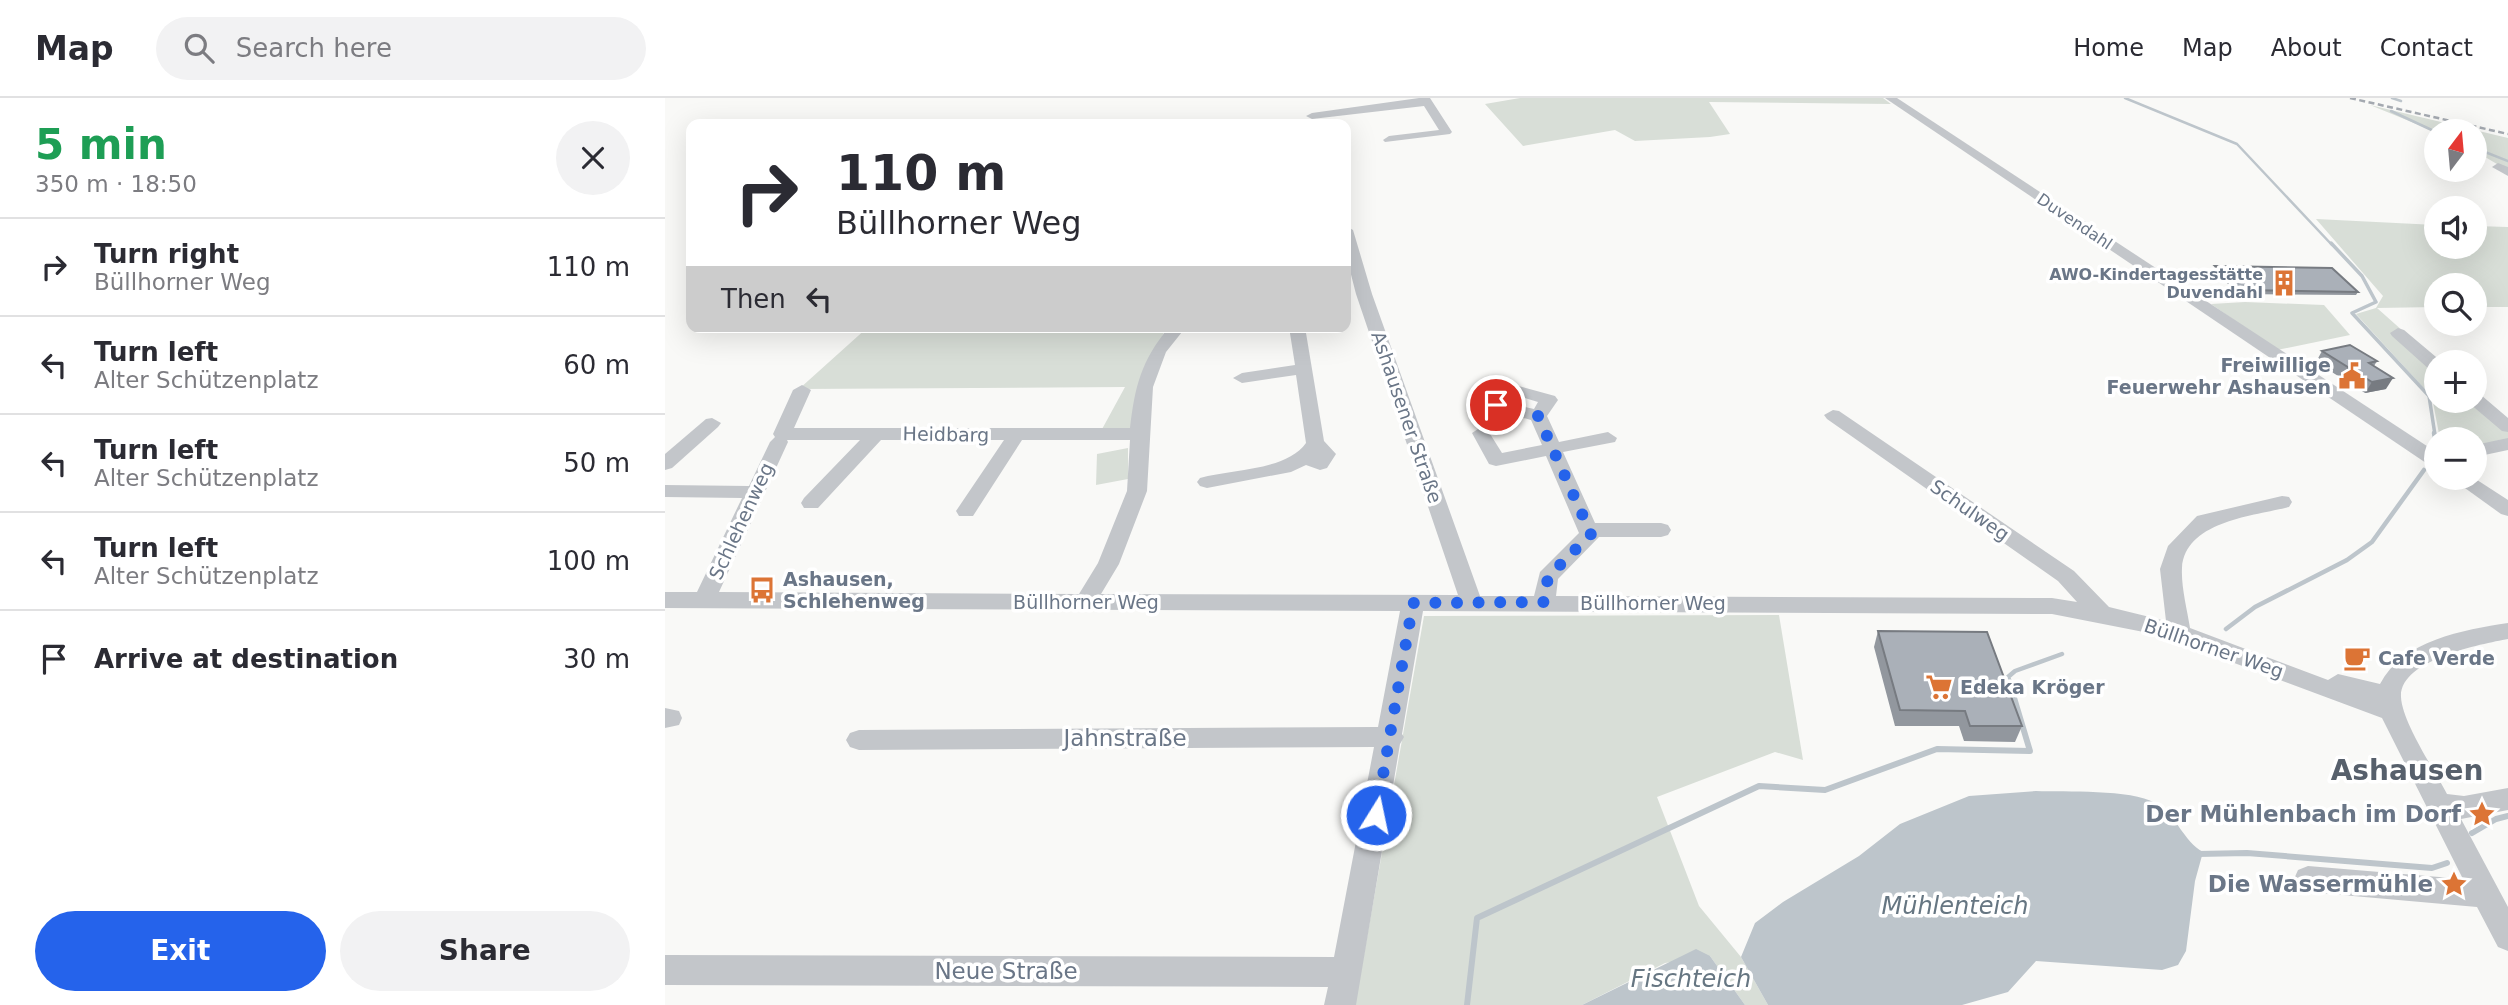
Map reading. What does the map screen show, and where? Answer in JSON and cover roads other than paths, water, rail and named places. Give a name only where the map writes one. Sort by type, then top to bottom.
[{"type":"street","name":"Duvendahl","points":[[1890,98],[2424,453]]},
{"type":"street","points":[[1312,116],[1426,100],[1445,132],[1389,140]]},
{"type":"street","name":"Ashausener Straße","points":[[1351,248],[1364,294],[1471,603]]},
{"type":"street","points":[[1351,295],[1364,294]]},
{"type":"street","points":[[1085,602],[1108,564],[1137,491],[1144,387],[1158,351],[1173,333]]},
{"type":"street","points":[[1207,482],[1291,466],[1310,451],[1304,369],[1298,333]]},
{"type":"street","points":[[2398,333],[2424,356]]},
{"type":"street","points":[[1242,378],[1304,369]]},
{"type":"street","name":"Heidbarg","points":[[802,390],[782,435],[1139,434]]},
{"type":"street","points":[[2487,409],[2508,427]]},
{"type":"street","name":"Schulweg","points":[[1833,415],[2066,576],[2101,613]]},
{"type":"street","points":[[1538,416],[1591,534],[1548,577],[1544,602]]},
{"type":"street","points":[[665,464],[712,423]]},
{"type":"street","points":[[1481,433],[1496,460],[1608,438]]},
{"type":"street","name":"Heidbarg","points":[[811,503],[876,434]]},
{"type":"street","name":"Heidbarg","points":[[966,511],[1016,435]]},
{"type":"street","name":"Schlehenweg","points":[[704,600],[779,442]]},
{"type":"street","points":[[2487,448],[2508,444]]},
{"type":"street","points":[[2479,490],[2508,509]]},
{"type":"street","points":[[665,491],[753,492]]},
{"type":"street","points":[[2179,633],[2171,569],[2175,551],[2204,521],[2282,502]]},
{"type":"street","points":[[1589,530],[1661,530]]},
{"type":"street","name":"Büllhorner Weg","points":[[665,600],[2052,606],[2101,613],[2179,633],[2295,676],[2322,689],[2390,703]]},
{"type":"street","points":[[1341,1005],[1413,603]]},
{"type":"street","points":[[2508,631],[2453,644],[2406,664],[2395,676],[2390,703],[2438,805],[2508,937]]},
{"type":"street","name":"Jahnstraße","points":[[859,740],[1391,737]]},
{"type":"street","points":[[2438,805],[2464,808],[2508,800]]},
{"type":"street","points":[[2308,879],[2485,894]]},
{"type":"street","name":"Neue Straße","points":[[665,970],[1348,972]]},
{"type":"water","name":"Mühlenteich","points":[[2036,791],[2130,795],[2155,803],[2163,808],[2190,841],[2203,852],[2195,881],[2186,951],[2178,965],[2162,970],[2036,961],[2008,992],[1962,1005],[1768,1005],[1741,957],[1755,923],[1783,902],[1859,856],[1900,824],[1969,796]]},
{"type":"water","name":"Fischteich","points":[[1696,949],[1710,956],[1745,1005],[1582,1005]]},
{"type":"waterway","points":[[2125,98],[2237,144],[2332,245]]},
{"type":"waterway","points":[[2392,98],[2401,101]]},
{"type":"waterway","points":[[2391,111],[2424,126]]},
{"type":"waterway","points":[[2487,153],[2508,161]]},
{"type":"waterway","points":[[2331,243],[2362,276],[2376,302],[2352,313],[2429,396],[2434,427]]},
{"type":"waterway","points":[[2226,629],[2255,607],[2347,560],[2372,542],[2424,470]]},
{"type":"waterway","points":[[2010,683],[2008,677],[2015,671],[2062,654]]},
{"type":"waterway","points":[[1467,1005],[1477,918],[1759,786],[1825,790],[1937,749],[2030,751],[2009,681]]},
{"type":"waterway","points":[[2472,833],[2496,819],[2508,816]]},
{"type":"waterway","points":[[2198,854],[2247,853],[2432,868],[2447,863]]},
{"type":"railway","points":[[2350,98],[2508,134]]},
{"type":"place","name":"AWO-Kindertagesstätte Duvendahl","points":[[2284,283]]},
{"type":"place","name":"Freiwillige Feuerwehr Ashausen","points":[[2352,376]]},
{"type":"place","name":"Ashausen, Schlehenweg","points":[[762,590]]},
{"type":"place","name":"Cafe Verde","points":[[2357,658]]},
{"type":"place","name":"Edeka Kröger","points":[[1939,687]]},
{"type":"place","name":"Der Mühlenbach im Dorf","points":[[2482,814]]},
{"type":"place","name":"Die Wassermühle","points":[[2454,884]]},
{"type":"district","name":"Ashausen","points":[[2407,770]]}]
